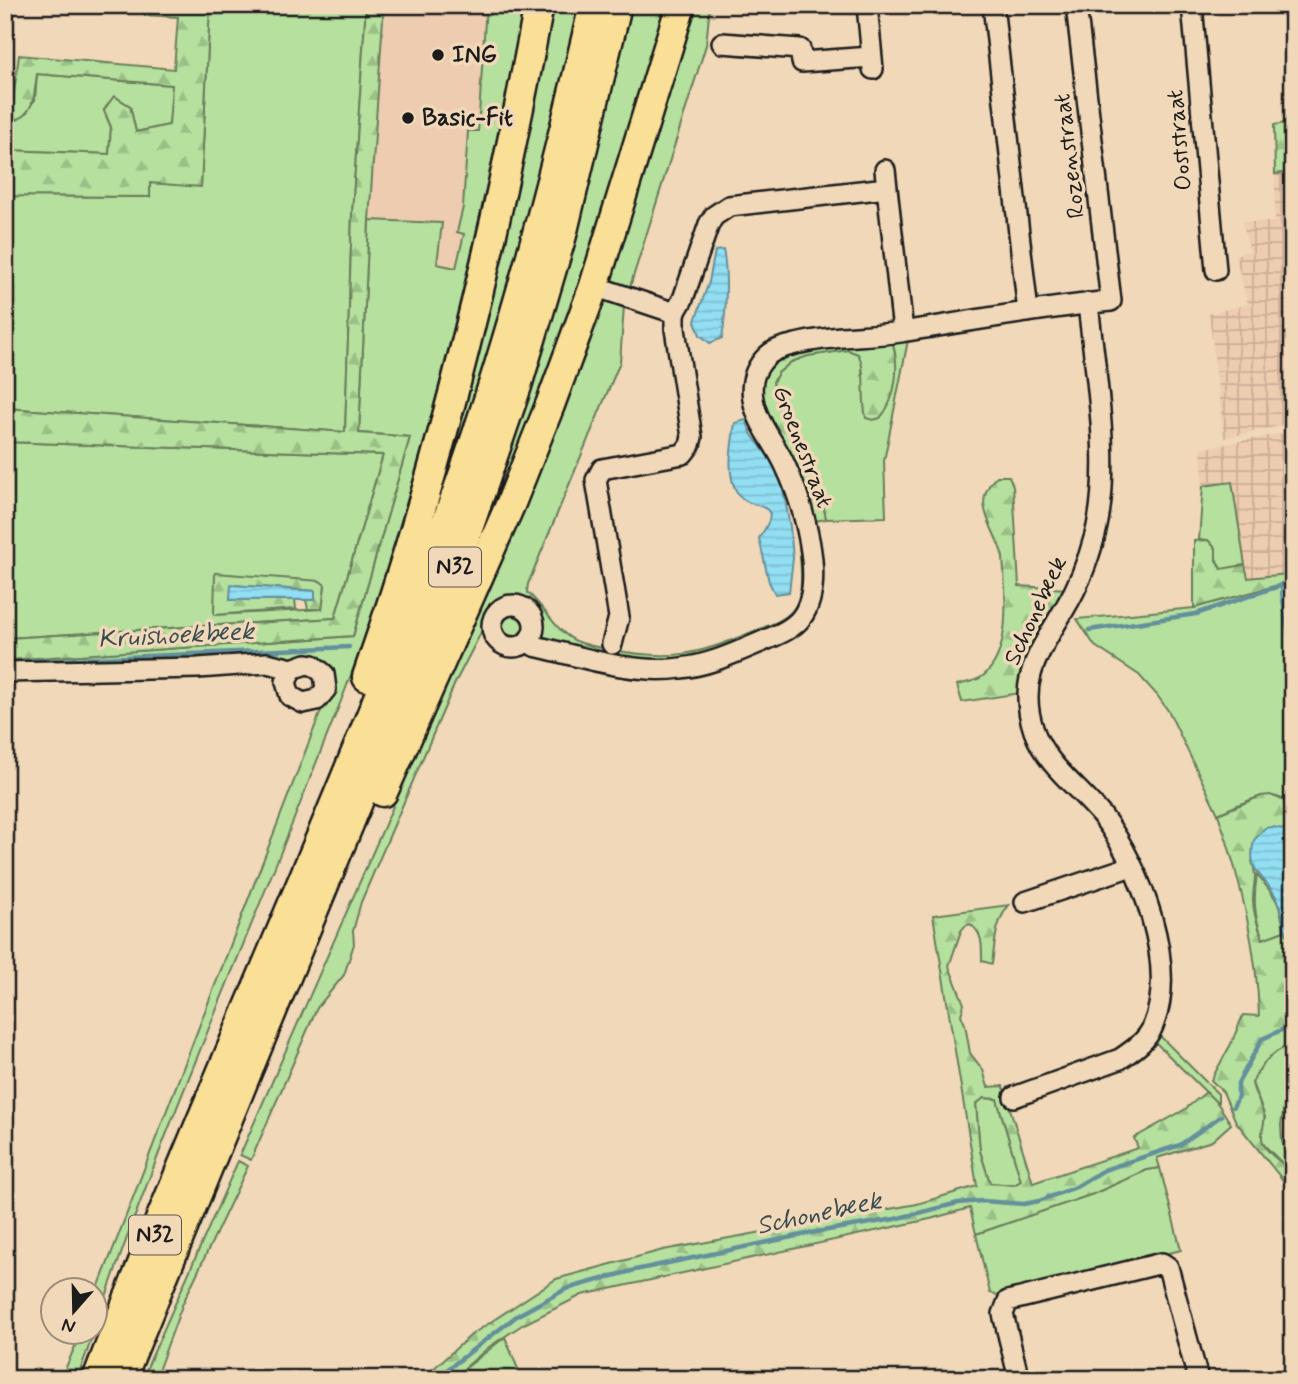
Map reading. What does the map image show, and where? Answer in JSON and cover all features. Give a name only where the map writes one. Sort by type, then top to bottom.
[{"type":"highway","points":[[312,858],[322,807],[384,628],[465,352],[494,237],[539,5]]},
{"type":"highway","name":"N32","points":[[97,1379],[436,552],[495,379],[545,209],[594,5]]},
{"type":"highway","name":"N32","points":[[121,1379],[404,693],[461,548],[517,386],[562,235],[617,5]]},
{"type":"highway","points":[[232,1107],[251,1091],[511,503],[594,286],[681,5]]},
{"type":"street","points":[[722,43],[800,49],[802,62],[872,64],[867,5]]},
{"type":"street","points":[[993,5],[1027,312]]},
{"type":"street","name":"Rozenstraat","points":[[1076,5],[1111,301]]},
{"type":"street","name":"Ooststraat","points":[[1192,5],[1216,270]]},
{"type":"street","points":[[612,644],[619,617],[596,480],[602,469],[683,454],[690,445],[692,438],[675,329],[675,313],[683,299],[709,224],[720,210],[729,206],[886,179],[903,331]]},
{"type":"street","points":[[594,286],[675,313]]},
{"type":"street","name":"Groenestraat","points":[[529,640],[534,646],[619,664],[677,669],[696,666],[738,652],[796,623],[808,607],[811,596],[812,550],[799,498],[785,463],[753,401],[754,373],[770,352],[797,343],[903,331],[1111,301]]},
{"type":"street","name":"Schonebeek","points":[[1014,1097],[1121,1059],[1146,1039],[1153,1026],[1162,991],[1162,966],[1143,891],[1132,866],[1102,816],[1047,757],[1034,731],[1028,695],[1028,683],[1038,653],[1082,576],[1096,531],[1101,503],[1102,452],[1088,303]]},
{"type":"street","points":[[5,672],[198,668],[267,663],[292,669]]},
{"type":"street","points":[[1025,902],[1132,866]]},
{"type":"street","points":[[1019,1379],[1003,1314],[1008,1301],[1162,1262],[1168,1267],[1198,1379]]},
{"type":"shaded area","points":[[384,5],[486,5],[478,131],[469,131],[463,207],[457,231],[464,234],[456,268],[437,264],[369,220]]},
{"type":"shaded area","points":[[1293,170],[1293,423],[1224,438],[1209,314],[1248,304],[1235,255],[1250,251],[1242,222],[1275,222],[1275,174]]},
{"type":"shaded area","points":[[1293,431],[1293,574],[1247,578],[1232,483],[1203,486],[1201,449]]},
{"type":"green space","points":[[146,5],[210,5],[201,187],[150,183],[150,197],[5,196],[5,150],[109,154],[111,127],[104,110],[114,96],[130,106],[136,132],[169,125],[172,85],[37,74],[33,100],[28,111],[17,120],[11,114],[19,55],[174,69],[178,17],[145,15]]},
{"type":"green space","points":[[210,5],[366,5],[352,214],[345,432],[5,408],[5,196],[149,197],[149,183],[201,186]]},
{"type":"green space","points":[[366,5],[384,5],[369,220],[359,433],[410,437],[353,636],[8,660],[8,638],[335,618],[383,455],[5,442],[5,408],[345,432],[352,214]]},
{"type":"green space","points":[[486,5],[525,5],[453,330],[386,571],[348,683],[171,1122],[108,1292],[108,1276],[103,1276],[324,703],[329,671],[5,669],[5,442],[383,455],[335,618],[8,638],[9,660],[353,636],[410,437],[359,433],[369,220],[442,223],[437,264],[456,268],[464,234],[457,232],[463,207],[468,131],[478,131]],"holes":[[[216,573],[325,585],[322,609],[214,615]]]},
{"type":"green space","points":[[546,5],[582,5],[557,118],[477,402],[404,607]]},
{"type":"green space","points":[[631,5],[671,5],[550,390],[459,587],[573,225]]},
{"type":"green space","points":[[693,5],[710,5],[706,45],[624,306],[620,362],[527,592],[562,631],[576,641],[594,647],[633,653],[685,654],[717,646],[788,615],[796,604],[801,588],[799,543],[806,542],[800,612],[714,658],[653,666],[542,641],[531,608],[517,601],[504,601],[491,613],[455,683],[361,902],[353,931],[354,944],[344,975],[317,1008],[251,1160],[240,1155],[537,478],[585,354],[657,135]]},
{"type":"green space","points":[[37,74],[173,85],[169,125],[136,132],[130,106],[114,96],[104,111],[111,127],[109,154],[5,150],[5,98],[14,98],[11,114],[17,119],[35,100]]},
{"type":"green space","points":[[1285,113],[1293,114],[1293,170],[1275,174],[1274,125],[1285,123]]},
{"type":"green space","points":[[909,335],[884,461],[886,517],[826,519],[819,485],[794,442],[775,395],[773,382],[778,373],[791,362],[807,356],[848,350],[859,354],[863,362],[862,374],[890,337]]},
{"type":"green space","points":[[890,337],[895,357],[896,379],[890,401],[880,418],[866,418],[861,361],[858,354],[848,350],[808,356],[791,362],[778,373],[773,382],[775,395],[794,442],[819,485],[826,519],[809,522],[760,400],[761,375],[785,352]]},
{"type":"green space","points":[[997,476],[1009,476],[1013,486],[1019,586],[1066,589],[1042,632],[1028,650],[1021,672],[1021,693],[962,702],[957,685],[983,676],[993,665],[1003,637],[1003,557],[984,506],[989,486]]},
{"type":"green space","points":[[1232,482],[1245,565],[1221,570],[1208,540],[1199,540],[1203,486]]},
{"type":"green space","points":[[1208,540],[1216,549],[1216,560],[1221,569],[1245,565],[1248,578],[1288,574],[1289,582],[1194,608],[1194,541]]},
{"type":"green space","points":[[215,573],[320,581],[325,585],[322,609],[308,609],[306,600],[315,600],[315,591],[232,585],[230,600],[295,599],[296,609],[214,615]]},
{"type":"green space","points":[[1281,583],[1293,668],[1293,808],[1285,800],[1266,796],[1246,801],[1218,814],[1169,712],[1157,695],[1139,675],[1095,646],[1077,619],[1194,608]]},
{"type":"green space","points":[[512,611],[523,615],[527,626],[523,637],[512,641],[501,637],[497,626],[501,615]]},
{"type":"green space","points":[[1270,795],[1285,802],[1292,809],[1293,836],[1286,830],[1252,861],[1255,876],[1253,905],[1263,939],[1284,931],[1293,941],[1293,1044],[1268,1059],[1252,1083],[1264,1115],[1263,1143],[1271,1155],[1285,1166],[1293,1189],[1290,1189],[1236,1122],[1223,1092],[1211,1080],[1243,1015],[1259,1016],[1255,965],[1246,913],[1218,814],[1261,796]]},
{"type":"green space","points":[[1257,875],[1276,900],[1284,931],[1263,939],[1255,907]]},
{"type":"green space","points":[[1009,905],[998,926],[992,964],[982,961],[980,936],[970,924],[961,931],[949,966],[964,1004],[961,1015],[970,1053],[983,1070],[988,1087],[1003,1086],[1033,1183],[1138,1148],[1134,1138],[1184,1110],[1206,1092],[1231,1124],[1212,1141],[1157,1158],[1160,1168],[1147,1170],[1093,1194],[976,1234],[970,1208],[582,1295],[522,1325],[489,1347],[452,1379],[422,1379],[471,1335],[556,1279],[663,1250],[917,1204],[977,1186],[933,915]],"holes":[[[984,1098],[997,1099],[1021,1181],[1014,1185],[990,1183],[980,1151],[976,1104]]]},
{"type":"green space","points":[[1156,1032],[1218,1094],[1218,1104],[1152,1039]]},
{"type":"green space","points":[[1293,1044],[1293,1091],[1284,1107],[1281,1125],[1289,1170],[1263,1144],[1261,1134],[1265,1117],[1252,1083],[1268,1059]]},
{"type":"green space","points":[[984,1098],[997,1099],[1021,1181],[1014,1185],[990,1183],[980,1151],[976,1104]]},
{"type":"green space","points":[[238,1161],[248,1166],[183,1303],[155,1379],[142,1379]]},
{"type":"green space","points":[[1160,1168],[1181,1250],[1001,1296],[990,1293],[976,1234],[1093,1194],[1147,1170]]},
{"type":"green space","points":[[505,1337],[522,1379],[452,1379]]},
{"type":"green space","points":[[75,1346],[89,1346],[77,1379],[61,1379]]},
{"type":"water","points":[[723,250],[726,282],[722,338],[710,343],[700,335],[695,321],[709,282],[715,251]]},
{"type":"water","points":[[746,420],[752,435],[780,472],[793,558],[789,592],[775,594],[769,582],[759,538],[767,525],[769,511],[744,500],[738,494],[732,478],[730,459],[735,423]]},
{"type":"water","points":[[1289,582],[1293,590],[1293,668],[1281,595],[1281,583]]},
{"type":"water","points":[[231,585],[315,591],[315,600],[230,600]]},
{"type":"water","points":[[1265,828],[1287,830],[1293,836],[1293,941],[1286,931],[1277,899],[1258,873],[1253,860],[1254,840]]},
{"type":"waterway","name":"Kruishoekbeek","points":[[1089,630],[1196,614],[1285,584]]},
{"type":"waterway","name":"Kruishoekbeek","points":[[13,662],[349,647]]},
{"type":"waterway","name":"Schonebeek","points":[[1233,1107],[1238,1097],[1238,1083],[1262,1039],[1288,1027],[1293,1018]]},
{"type":"waterway","name":"Schonebeek","points":[[435,1379],[518,1315],[566,1289],[635,1270],[816,1232],[895,1219],[958,1203],[982,1201],[1024,1204],[1039,1201],[1076,1187],[1104,1170],[1180,1145],[1221,1116]]},
{"type":"place","name":"ING","points":[[438,55]]},
{"type":"place","name":"Basic-Fit","points":[[408,118]]}]
